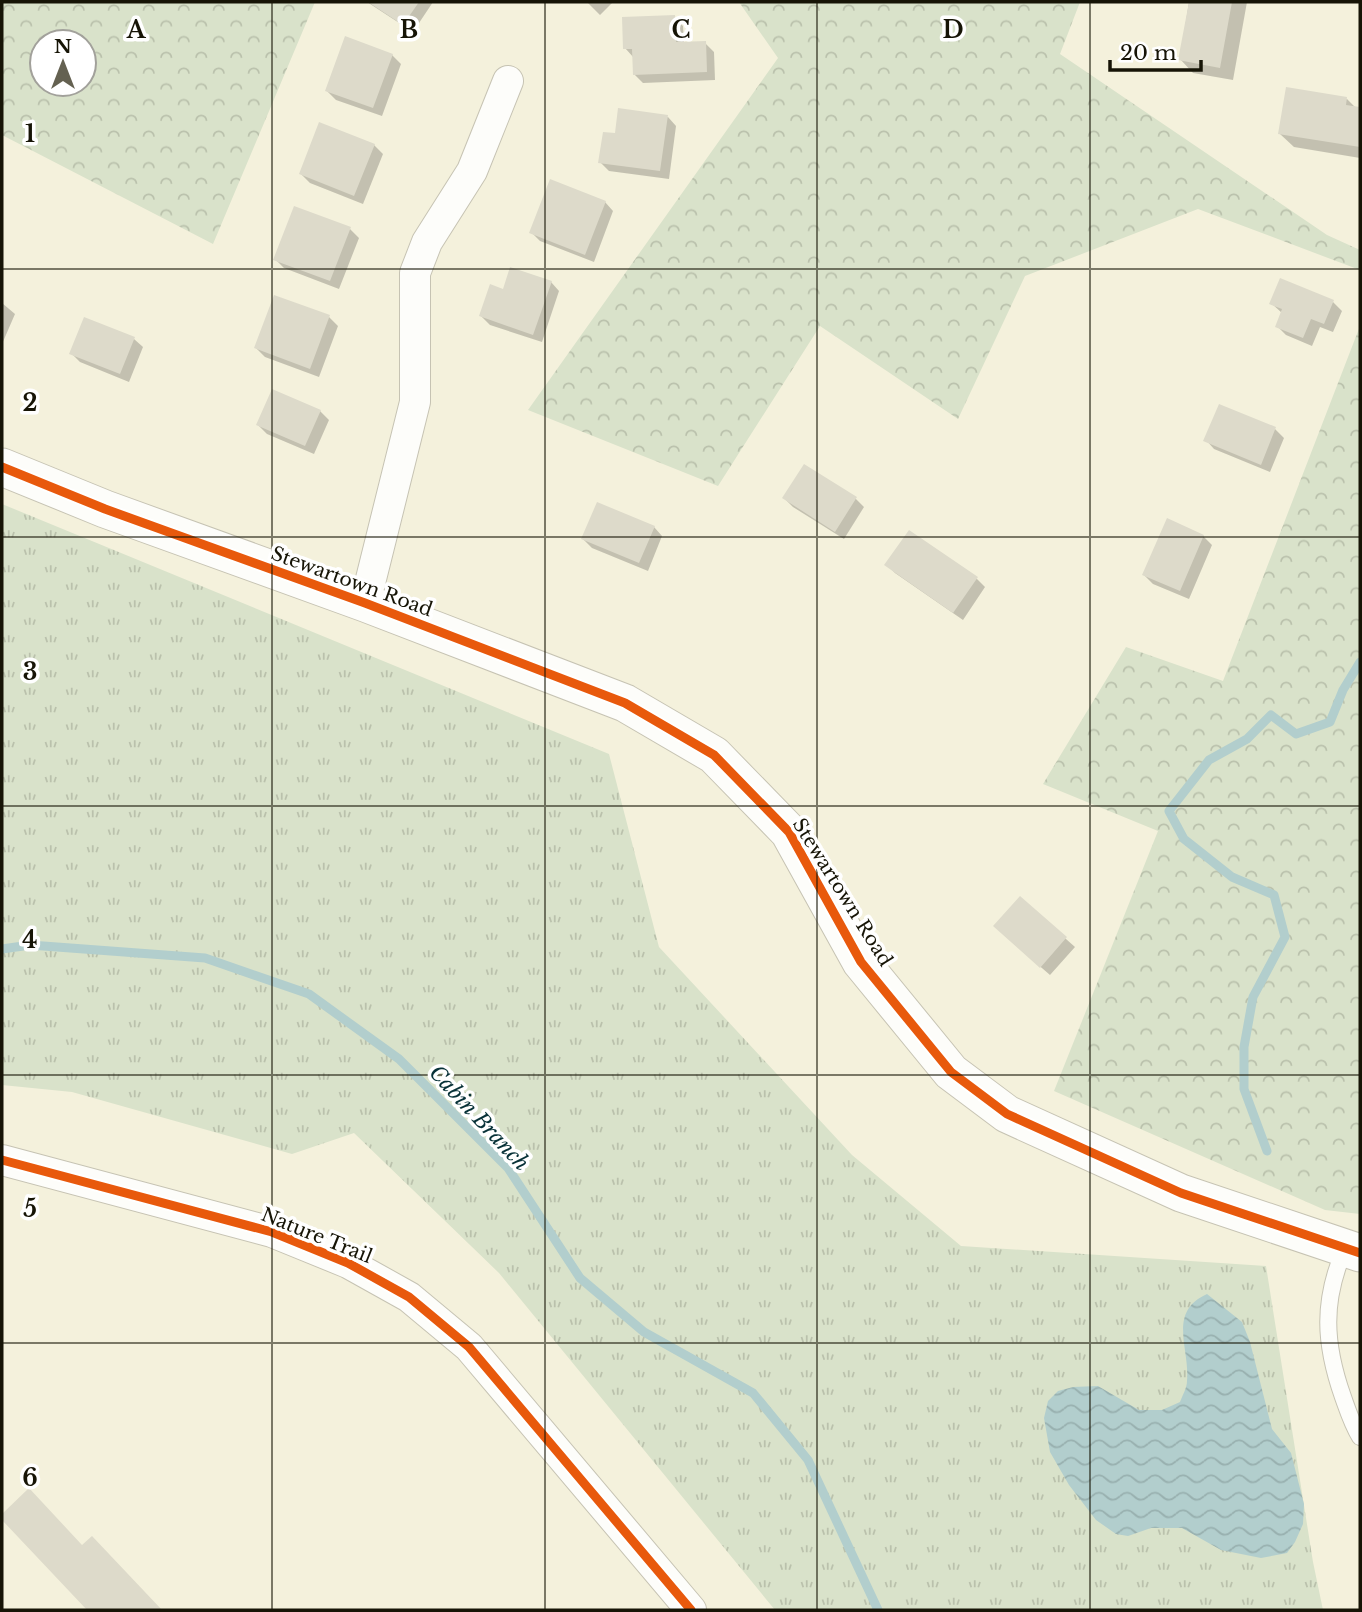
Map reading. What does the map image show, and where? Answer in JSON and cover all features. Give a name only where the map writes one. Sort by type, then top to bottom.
[{"type":"street","points":[[365,603],[415,402],[415,273],[427,242],[472,171],[508,81]]},
{"type":"street","name":"Stewartown Road","points":[[2,467],[105,509],[365,603],[625,703],[714,755],[789,832],[861,962],[951,1072],[1007,1114],[1181,1193],[1353,1251]]},
{"type":"street","name":"Nature Trail","points":[[2,1160],[272,1232],[348,1263],[409,1297],[469,1348],[691,1610]]},
{"type":"lane","points":[[1353,1251],[1333,1276],[1326,1324],[1333,1369],[1360,1437]]},
{"type":"green space","points":[[2,2],[315,2],[213,244],[2,135]]},
{"type":"green space","points":[[739,2],[1080,2],[1060,54],[1327,235],[1360,250],[1360,270],[1198,209],[1025,276],[958,419],[820,326],[718,486],[528,410],[778,58]]},
{"type":"green space","points":[[1360,326],[1360,1214],[1325,1210],[1054,1091],[1158,831],[1043,784],[1126,647],[1223,681]]},
{"type":"green space","points":[[2,504],[609,754],[659,947],[852,1155],[961,1246],[1266,1266],[1323,1610],[775,1610],[499,1273],[354,1133],[292,1154],[72,1092],[2,1085]]},
{"type":"water","points":[[1207,1294],[1242,1322],[1250,1342],[1272,1429],[1291,1453],[1304,1504],[1303,1524],[1287,1553],[1261,1558],[1221,1550],[1182,1528],[1151,1528],[1128,1536],[1116,1534],[1096,1520],[1069,1485],[1050,1452],[1044,1418],[1048,1401],[1058,1391],[1073,1387],[1098,1386],[1139,1410],[1162,1410],[1180,1402],[1187,1381],[1184,1321],[1187,1311]]},
{"type":"building","points":[[368,2],[419,2],[403,25]]},
{"type":"building","points":[[1189,2],[1232,2],[1220,68],[1178,60]]},
{"type":"building","points":[[675,15],[676,42],[706,41],[707,72],[633,75],[632,49],[623,49],[622,17]]},
{"type":"building","points":[[345,36],[393,54],[373,108],[325,91]]},
{"type":"building","points":[[1286,87],[1347,97],[1346,105],[1360,107],[1360,147],[1278,134]]},
{"type":"building","points":[[618,108],[668,115],[660,171],[598,163],[603,132],[615,133]]},
{"type":"building","points":[[319,122],[375,144],[354,196],[299,174]]},
{"type":"building","points":[[550,179],[606,201],[585,255],[529,233]]},
{"type":"building","points":[[294,206],[351,227],[330,281],[273,260]]},
{"type":"building","points":[[510,267],[552,281],[533,335],[479,316],[490,284],[503,289]]},
{"type":"building","points":[[1280,278],[1334,300],[1324,324],[1311,319],[1303,338],[1275,327],[1282,309],[1269,304]]},
{"type":"building","points":[[274,295],[330,315],[310,369],[254,348]]},
{"type":"building","points":[[84,317],[135,337],[120,374],[69,354]]},
{"type":"building","points":[[272,389],[321,410],[305,446],[256,425]]},
{"type":"building","points":[[1219,404],[1276,427],[1261,465],[1203,441]]},
{"type":"building","points":[[804,464],[857,497],[835,532],[782,498]]},
{"type":"building","points":[[597,502],[655,526],[639,563],[581,539]]},
{"type":"building","points":[[1167,518],[1204,535],[1180,591],[1142,575]]},
{"type":"building","points":[[909,530],[978,577],[953,613],[884,565]]},
{"type":"building","points":[[1020,896],[1067,937],[1040,968],[993,926]]},
{"type":"building","points":[[29,1488],[82,1545],[92,1536],[162,1610],[87,1610],[2,1520],[2,1514]]},
{"type":"waterway","points":[[1267,1151],[1244,1089],[1244,1047],[1253,997],[1285,937],[1274,895],[1232,877],[1184,839],[1169,811],[1209,760],[1247,739],[1271,715],[1296,734],[1330,722],[1343,690],[1360,662]]},
{"type":"waterway","name":"Cabin Branch","points":[[2,949],[30,945],[205,958],[309,994],[399,1059],[508,1168],[580,1278],[644,1332],[753,1393],[808,1460],[878,1610]]},
{"type":"cycle path","points":[[2,467],[105,509],[365,603],[625,703],[714,755],[789,832],[861,962],[951,1072],[1007,1114],[1181,1193],[1360,1253]]},
{"type":"cycle path","points":[[2,1160],[272,1232],[348,1263],[409,1297],[469,1347],[691,1610]]}]
